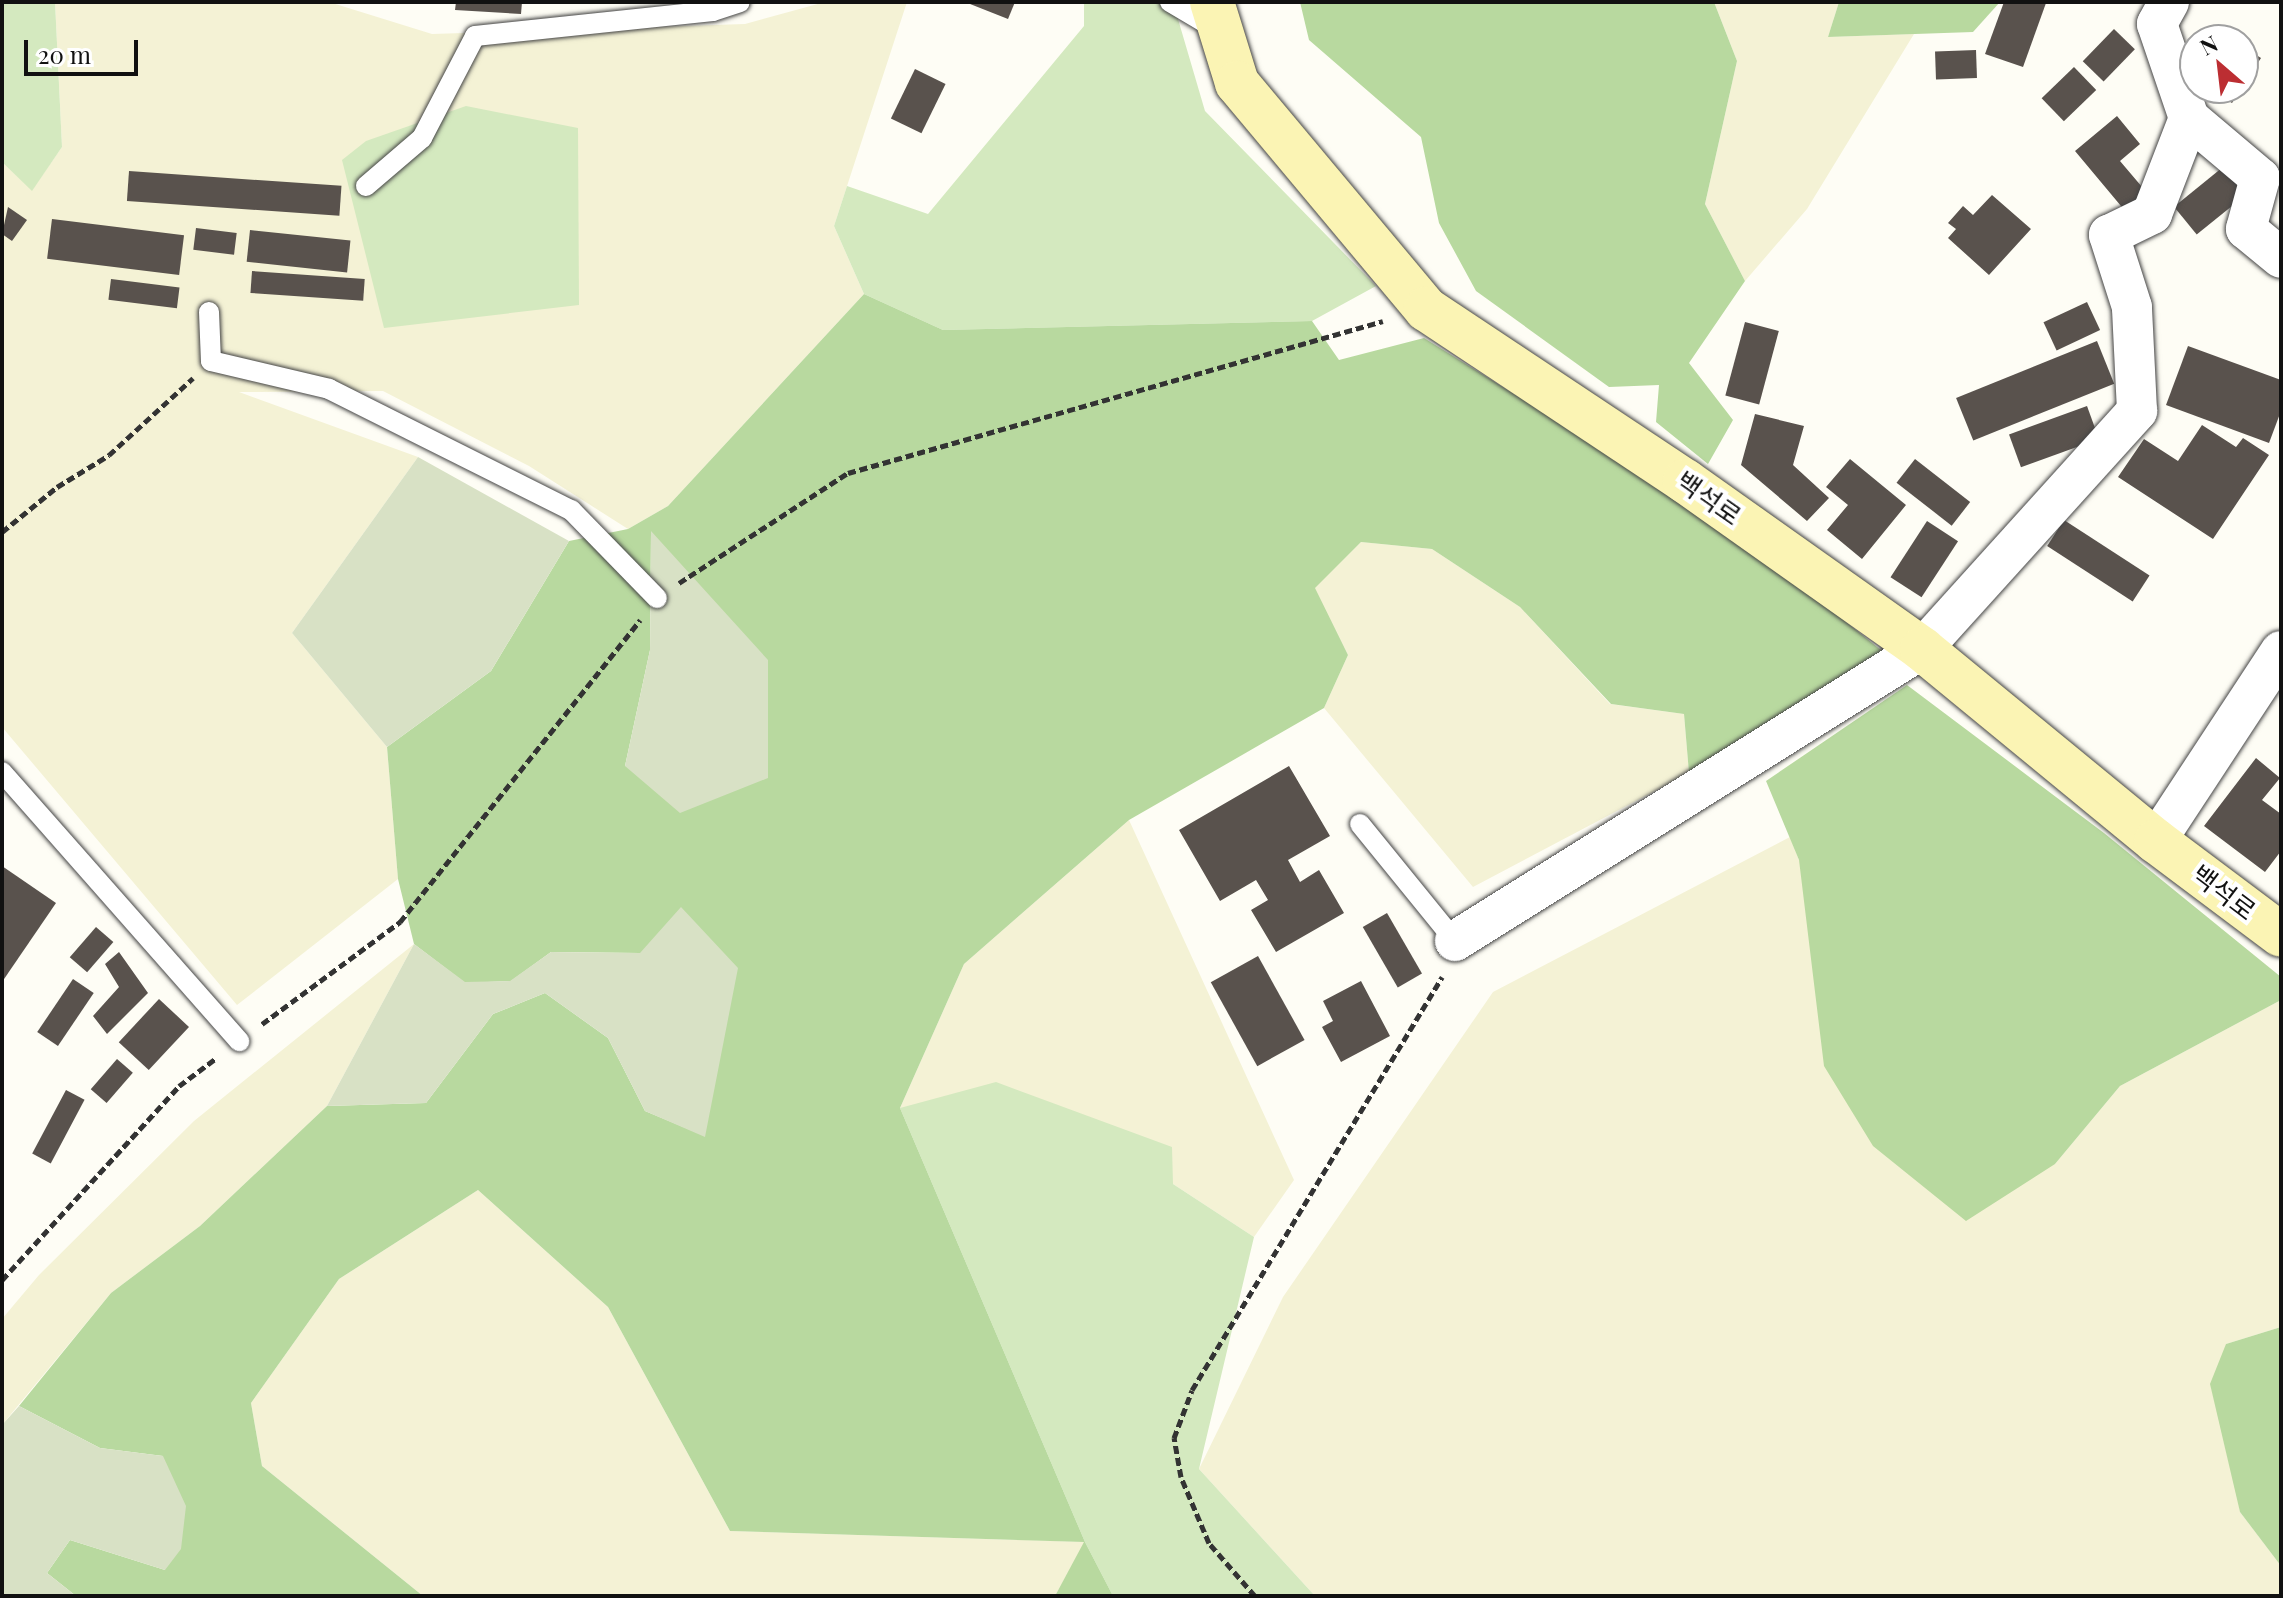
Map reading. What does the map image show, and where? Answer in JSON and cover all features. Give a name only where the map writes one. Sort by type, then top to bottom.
[{"type":"street","points":[[2169,2],[2157,24],[2189,118],[2260,178],[2246,229],[2281,258]]},
{"type":"street","name":"백석로","points":[[1217,17],[1237,83],[1426,309],[1685,481],[1922,649],[2156,841],[2281,935]]},
{"type":"street","points":[[1455,941],[1922,649],[2137,411],[2132,307],[2109,235],[2152,214],[2189,118]]},
{"type":"street","points":[[2156,841],[2281,651]]},
{"type":"lane","points":[[366,186],[422,138],[475,36],[713,11],[740,2]]},
{"type":"lane","points":[[1170,2],[1217,17]]},
{"type":"lane","points":[[209,312],[211,361],[329,389],[571,510],[657,598]]},
{"type":"lane","points":[[2,772],[239,1041]]},
{"type":"lane","points":[[1360,824],[1455,941]]},
{"type":"path","points":[[2,1280],[179,1086],[400,922],[657,598],[848,473],[1426,309]]},
{"type":"path","points":[[2,532],[57,487],[109,455],[211,361]]},
{"type":"path","points":[[1255,1596],[1209,1543],[1181,1477],[1174,1438],[1192,1390],[1439,985],[1455,941]]},
{"type":"shaded area","points":[[55,2],[329,2],[432,34],[745,24],[825,2],[907,2],[834,226],[864,294],[668,506],[628,529],[529,466],[383,391],[239,392],[418,457],[292,633],[387,747],[398,879],[237,1005],[2,727],[2,162],[32,190],[62,147]]},
{"type":"shaded area","points":[[1714,2],[1839,2],[1828,37],[1914,34],[1807,209],[1745,281],[1705,204],[1737,61]]},
{"type":"shaded area","points":[[1361,542],[1432,549],[1520,607],[1610,704],[1684,714],[1689,773],[1473,887],[1324,708],[1348,655],[1314,588]]},
{"type":"shaded area","points":[[1129,820],[1294,1180],[1254,1237],[1173,1184],[900,1108],[964,964]]},
{"type":"shaded area","points":[[1790,837],[1799,860],[2055,1164],[2120,1086],[2281,1000],[2281,1327],[2226,1344],[2240,1512],[2281,1566],[2281,1596],[1315,1596],[1199,1469],[1283,1297],[1493,992]]},
{"type":"shaded area","points":[[414,944],[327,1106],[200,1226],[111,1293],[2,1425],[2,1319],[39,1275],[194,1121]]},
{"type":"shaded area","points":[[478,1190],[608,1307],[730,1531],[1085,1542],[1055,1596],[423,1596],[262,1466],[251,1403],[339,1279]]},
{"type":"green space","points":[[2,2],[55,2],[62,147],[32,191],[2,162]]},
{"type":"green space","points":[[1084,2],[1173,2],[1205,111],[1376,286],[1312,321],[943,330],[864,294],[834,226],[847,186],[928,214],[1084,26]]},
{"type":"green space","points":[[1300,2],[1714,2],[1737,61],[1705,204],[1745,281],[1689,363],[1733,420],[1708,464],[1656,422],[1659,385],[1609,387],[1476,291],[1439,223],[1421,137],[1309,40]]},
{"type":"green space","points":[[1839,2],[2000,2],[1973,32],[1828,37]]},
{"type":"green space","points":[[466,106],[578,128],[579,305],[384,328],[342,160],[366,141]]},
{"type":"green space","points":[[864,294],[943,330],[1312,321],[1339,360],[1424,338],[1732,530],[1882,651],[1689,773],[1684,714],[1611,704],[1520,607],[1432,549],[1361,542],[1315,588],[1348,655],[1324,708],[1129,820],[964,964],[900,1108],[1085,1542],[1113,1596],[1055,1596],[1084,1542],[730,1531],[608,1307],[478,1190],[339,1279],[251,1403],[262,1466],[423,1596],[76,1596],[47,1573],[70,1540],[165,1570],[163,1456],[100,1448],[19,1406],[111,1293],[200,1226],[327,1106],[426,1103],[493,1014],[545,993],[608,1038],[645,1111],[705,1136],[640,953],[551,952],[511,981],[465,983],[414,944],[398,879],[387,747],[491,671],[569,541],[628,529],[668,506]],"holes":[[[651,533],[768,778],[625,766],[650,650]]]},
{"type":"green space","points":[[418,457],[569,541],[491,671],[387,747],[292,633]]},
{"type":"green space","points":[[651,531],[768,660],[768,778],[680,813],[625,766],[650,650]]},
{"type":"green space","points":[[1907,685],[2104,833],[2281,977],[2281,1000],[2120,1086],[2055,1164],[1966,1221],[1873,1146],[1824,1066],[1799,860],[1766,781]]},
{"type":"green space","points":[[681,907],[738,968],[705,1137],[645,1111],[608,1038],[545,993],[493,1014],[426,1103],[327,1106],[414,944],[465,982],[510,981],[551,952],[640,953]]},
{"type":"green space","points":[[996,1082],[1172,1147],[1173,1184],[1254,1237],[1199,1469],[1315,1596],[1113,1596],[1085,1542],[900,1108]]},
{"type":"green space","points":[[2281,1327],[2281,1566],[2240,1512],[2210,1384],[2226,1344]]},
{"type":"green space","points":[[19,1406],[100,1448],[163,1456],[186,1506],[181,1549],[165,1570],[70,1540],[47,1573],[76,1596],[2,1596],[2,1425]]},
{"type":"building","points":[[456,2],[522,2],[521,14],[455,10]]},
{"type":"building","points":[[965,2],[1015,2],[1008,19]]},
{"type":"building","points":[[2004,2],[2046,3],[2023,67],[1985,54]]},
{"type":"building","points":[[2114,29],[2135,49],[2104,82],[2083,61]]},
{"type":"building","points":[[1976,50],[1977,78],[1936,79],[1935,51]]},
{"type":"building","points":[[2074,67],[2096,90],[2064,121],[2042,98]]},
{"type":"building","points":[[915,69],[946,84],[921,133],[891,118]]},
{"type":"building","points":[[2117,116],[2140,144],[2120,161],[2148,194],[2126,212],[2075,151]]},
{"type":"building","points":[[2223,167],[2246,195],[2197,235],[2174,207]]},
{"type":"building","points":[[129,171],[341,186],[339,216],[127,201]]},
{"type":"building","points":[[1992,195],[2031,229],[1989,275],[1948,238],[1956,229],[1948,223],[1963,206],[1973,215]]},
{"type":"building","points":[[8,207],[27,220],[12,241],[2,234]]},
{"type":"building","points":[[52,219],[184,235],[179,275],[47,259]]},
{"type":"building","points":[[196,228],[237,233],[234,255],[193,250]]},
{"type":"building","points":[[250,230],[350,241],[347,272],[247,262]]},
{"type":"building","points":[[252,271],[365,279],[363,301],[250,293]]},
{"type":"building","points":[[111,279],[179,287],[177,308],[108,300]]},
{"type":"building","points":[[2087,302],[2100,330],[2057,350],[2043,322]]},
{"type":"building","points":[[1745,322],[1779,331],[1759,404],[1725,395]]},
{"type":"building","points":[[2097,341],[2114,384],[1973,441],[1956,398]]},
{"type":"building","points":[[2188,346],[2281,380],[2281,411],[2269,443],[2166,405]]},
{"type":"building","points":[[2087,406],[2099,439],[2021,467],[2009,434]]},
{"type":"building","points":[[1755,414],[1804,426],[1793,465],[1829,498],[1807,521],[1741,465]]},
{"type":"building","points":[[2202,425],[2236,447],[2243,438],[2269,455],[2213,539],[2118,477],[2144,439],[2178,461]]},
{"type":"building","points":[[1850,459],[1906,505],[1862,559],[1827,530],[1848,505],[1826,487]]},
{"type":"building","points":[[1915,459],[1970,502],[1952,526],[1897,483]]},
{"type":"building","points":[[2064,520],[2150,576],[2133,602],[2047,546]]},
{"type":"building","points":[[1927,521],[1958,541],[1922,597],[1891,577]]},
{"type":"building","points":[[2256,758],[2280,778],[2262,800],[2281,814],[2281,851],[2265,872],[2204,826]]},
{"type":"building","points":[[1289,766],[1330,836],[1288,860],[1300,882],[1319,870],[1344,913],[1276,952],[1251,910],[1268,900],[1256,880],[1220,901],[1179,830]]},
{"type":"building","points":[[2,866],[56,903],[2,982]]},
{"type":"building","points":[[1387,913],[1422,974],[1398,988],[1363,927]]},
{"type":"building","points":[[96,927],[113,942],[87,972],[70,957]]},
{"type":"building","points":[[119,952],[148,993],[107,1034],[93,1016],[119,987],[105,964]]},
{"type":"building","points":[[1258,956],[1305,1040],[1257,1066],[1211,982]]},
{"type":"building","points":[[73,979],[94,993],[58,1046],[37,1032]]},
{"type":"building","points":[[1361,981],[1390,1036],[1341,1062],[1322,1027],[1333,1021],[1323,1001]]},
{"type":"building","points":[[159,999],[189,1027],[149,1070],[119,1042]]},
{"type":"building","points":[[117,1059],[133,1073],[107,1103],[91,1089]]},
{"type":"building","points":[[66,1090],[85,1100],[51,1163],[32,1154]]}]
